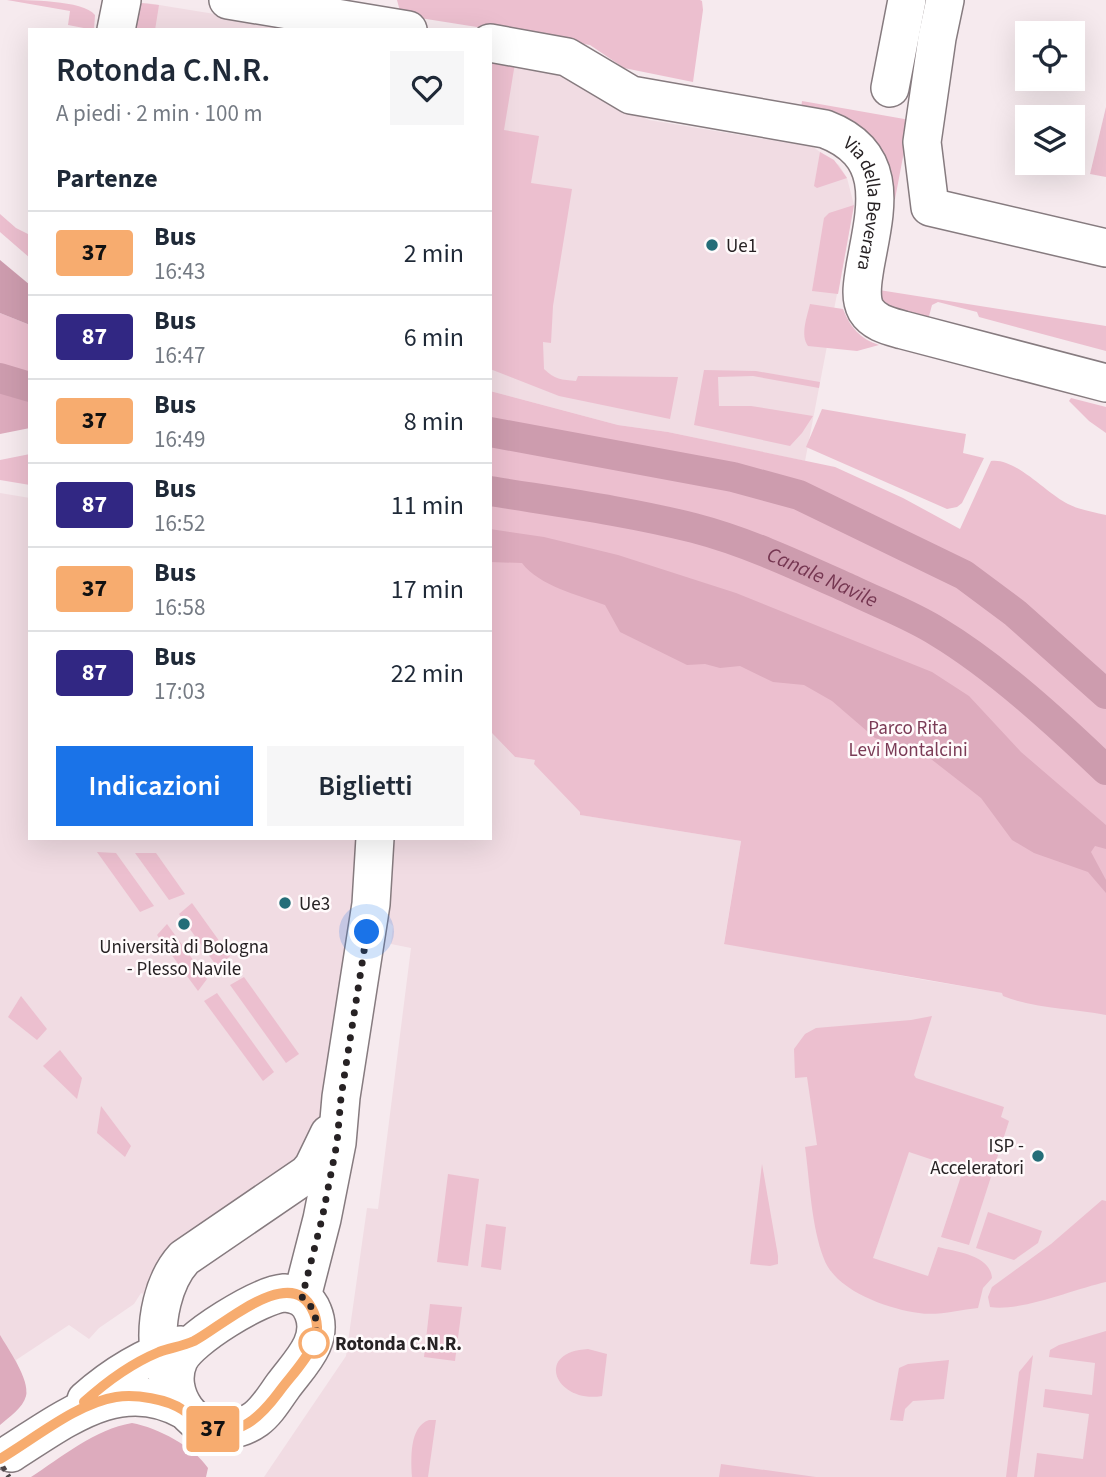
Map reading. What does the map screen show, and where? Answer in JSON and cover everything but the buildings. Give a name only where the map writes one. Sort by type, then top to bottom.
[{"type":"street","points":[[116,28],[122,0]]},
{"type":"street","points":[[228,0],[396,28]]},
{"type":"street","points":[[890,88],[907,0]]},
{"type":"street","points":[[945,0],[922,142],[930,206],[1106,248]]},
{"type":"street","name":"Via della Beverara","points":[[492,43],[568,57],[631,95],[825,129],[838,134],[859,150],[875,181],[875,210],[862,285],[863,300],[871,316],[896,328],[1106,383]]},
{"type":"street","points":[[302,1297],[337,1143],[341,1097],[371,904],[375,840]]},
{"type":"street","points":[[181,1402],[175,1372],[186,1348],[271,1295],[284,1293],[302,1297],[313,1309],[317,1324],[314,1343],[264,1412],[248,1424],[227,1430],[203,1425],[181,1402],[159,1352],[159,1323],[169,1278],[175,1267],[184,1258],[300,1180],[313,1167],[327,1138],[341,1097]]},
{"type":"street","points":[[276,1195],[290,1199],[301,1211],[315,1249]]},
{"type":"street","points":[[70,1415],[109,1380],[159,1352],[194,1341]]},
{"type":"street","points":[[10,1453],[70,1415],[102,1401],[124,1396],[181,1402]]},
{"type":"shaded area","points":[[141,3],[147,3],[301,28],[130,28]]},
{"type":"shaded area","points":[[492,59],[547,67],[649,120],[813,147],[839,165],[847,178],[854,205],[805,461],[668,432],[618,425],[492,392]]},
{"type":"shaded area","points":[[0,260],[28,283],[28,324],[0,313]]},
{"type":"shaded area","points":[[0,493],[28,498],[28,840],[492,840],[492,733],[515,757],[535,760],[581,815],[741,841],[724,943],[1106,1010],[1106,1477],[264,1477],[346,1356],[367,1208],[378,1209],[411,948],[391,944],[393,926],[372,905],[327,1138],[163,1300],[141,1293],[134,1304],[99,1328],[89,1339],[69,1325],[16,1360],[27,1394],[0,1425]]},
{"type":"green space","points":[[7,0],[79,6],[95,15],[94,28],[68,25],[70,11]]},
{"type":"green space","points":[[397,0],[700,0],[703,10],[693,82],[624,68],[590,45],[401,15]]},
{"type":"green space","points":[[138,4],[159,5],[155,28],[130,28]]},
{"type":"green space","points":[[492,61],[515,63],[504,130],[539,136],[531,183],[572,189],[553,306],[551,343],[543,342],[544,369],[558,378],[576,381],[578,376],[678,377],[670,419],[559,396],[492,370]]},
{"type":"green space","points":[[802,101],[910,120],[895,199],[884,156],[871,137],[854,124],[801,109]]},
{"type":"green space","points":[[1106,107],[1106,177],[1090,174]]},
{"type":"green space","points":[[820,152],[834,160],[847,178],[817,188],[814,186]]},
{"type":"green space","points":[[854,205],[838,294],[812,291],[824,218],[829,213]]},
{"type":"green space","points":[[0,214],[28,234],[28,256],[0,232]]},
{"type":"green space","points":[[879,290],[1106,326],[1106,351],[979,317],[977,312],[938,302],[932,305],[928,320],[894,311],[881,303]]},
{"type":"green space","points":[[810,304],[843,309],[856,332],[879,345],[857,351],[808,346],[804,331]]},
{"type":"green space","points":[[0,313],[28,324],[28,377],[0,367]]},
{"type":"green space","points":[[704,370],[756,371],[820,382],[819,388],[753,376],[718,377],[719,406],[751,406],[813,416],[790,446],[694,425]]},
{"type":"green space","points":[[0,390],[28,397],[28,428],[0,434]]},
{"type":"green space","name":"Parco Rita Levi Montalcini","points":[[492,392],[618,425],[668,432],[835,467],[903,498],[960,529],[991,461],[1010,465],[1068,504],[1106,515],[1106,1015],[1041,1006],[1003,996],[1002,993],[724,944],[741,841],[580,815],[534,764],[535,760],[515,757],[492,733]]},
{"type":"green space","points":[[1071,398],[1106,407],[1106,433],[1069,401]]},
{"type":"green space","points":[[822,409],[966,434],[963,453],[984,458],[962,503],[947,509],[806,447]]},
{"type":"green space","points":[[28,454],[28,485],[0,480],[0,460]]},
{"type":"green space","points":[[492,529],[544,537],[618,555],[736,593],[932,672],[969,696],[1021,752],[1106,825],[1106,849],[1095,846],[1091,852],[1106,880],[1106,893],[1088,872],[1034,853],[1012,840],[981,798],[922,752],[875,738],[832,701],[804,685],[773,682],[740,666],[720,668],[705,664],[687,665],[620,632],[605,605],[549,584],[522,563],[492,562]]},
{"type":"green space","points":[[97,852],[116,853],[154,906],[140,912]]},
{"type":"green space","points":[[135,853],[156,853],[185,894],[169,900]]},
{"type":"green space","points":[[192,903],[230,956],[218,968],[179,914]]},
{"type":"green space","points":[[167,924],[207,979],[198,991],[157,935]]},
{"type":"green space","points":[[244,977],[299,1054],[286,1063],[230,985]]},
{"type":"green space","points":[[217,993],[274,1072],[263,1081],[204,1001]]},
{"type":"green space","points":[[21,996],[47,1029],[37,1040],[8,1017]]},
{"type":"green space","points":[[932,1016],[914,1075],[916,1078],[1004,1107],[1001,1117],[1009,1121],[969,1245],[941,1237],[963,1170],[909,1152],[873,1258],[928,1276],[938,1247],[979,1259],[990,1270],[992,1278],[983,1288],[978,1308],[926,1314],[878,1303],[851,1289],[830,1270],[824,1259],[814,1218],[805,1147],[817,1145],[807,1077],[795,1078],[794,1049],[805,1034],[816,1028]]},
{"type":"green space","points":[[60,1050],[82,1078],[77,1099],[43,1066]]},
{"type":"green space","points":[[101,1106],[131,1146],[125,1157],[97,1133]]},
{"type":"green space","points":[[762,1164],[778,1256],[778,1264],[770,1266],[750,1264]]},
{"type":"green space","points":[[448,1174],[479,1179],[468,1266],[437,1262]]},
{"type":"green space","points":[[1102,1200],[1106,1201],[1106,1282],[1032,1303],[1003,1308],[990,1307],[988,1297],[992,1287],[1051,1244]]},
{"type":"green space","points":[[988,1212],[1042,1231],[1038,1243],[1014,1260],[976,1248]]},
{"type":"green space","points":[[486,1224],[506,1227],[501,1270],[481,1267]]},
{"type":"green space","points":[[430,1304],[462,1307],[455,1361],[424,1357]]},
{"type":"green space","points":[[1106,1331],[1106,1477],[1034,1477],[1037,1453],[1083,1459],[1089,1414],[1043,1407],[1045,1389],[1092,1395],[1095,1363],[1049,1357],[1050,1350]]},
{"type":"green space","points":[[0,1335],[18,1364],[25,1381],[26,1396],[15,1412],[0,1425]]},
{"type":"green space","points":[[588,1349],[607,1354],[602,1396],[586,1396],[573,1392],[557,1377],[556,1367],[561,1359],[571,1352]]},
{"type":"green space","points":[[1033,1355],[1017,1477],[1006,1477],[1019,1372]]},
{"type":"green space","points":[[949,1360],[944,1399],[913,1401],[905,1409],[903,1421],[890,1420],[899,1368],[908,1364]]},
{"type":"green space","points":[[436,1420],[428,1477],[412,1477],[415,1436],[422,1424]]},
{"type":"green space","points":[[132,1423],[153,1429],[184,1445],[208,1468],[206,1477],[31,1477],[92,1437]]},
{"type":"green space","points":[[721,1464],[816,1477],[719,1477]]},
{"type":"waterway","name":"Canale Navile","points":[[0,378],[28,386]]},
{"type":"waterway","name":"Canale Navile","points":[[492,432],[733,477],[799,495],[964,575],[1015,613],[1106,694]]},
{"type":"waterway","name":"Canale Navile","points":[[492,491],[618,512],[694,528],[754,548],[852,590],[917,620],[960,646],[1025,696],[1106,770]]},
{"type":"railway","points":[[0,1462],[9,1477]]},
{"type":"bus line","name":"37","points":[[0,1459],[70,1415],[116,1397],[141,1398],[171,1404],[212,1428],[227,1430],[248,1424],[264,1412],[311,1349],[317,1330],[313,1309],[302,1297],[294,1294],[271,1295],[194,1341],[159,1352],[129,1368],[109,1380],[84,1402]]},
{"type":"place","name":"Ue1","points":[[712,245]]},
{"type":"place","name":"Ue3","points":[[285,903]]},
{"type":"place","name":"Università di Bologna - Plesso Navile","points":[[184,924]]},
{"type":"place","name":"ISP - Acceleratori","points":[[1038,1156]]},
{"type":"place","name":"Rotonda C.N.R.","points":[[314,1343]]},
{"type":"route","points":[[314,1343],[317,1324],[313,1309],[302,1297],[322,1219],[337,1143],[341,1097],[367,932]]}]
